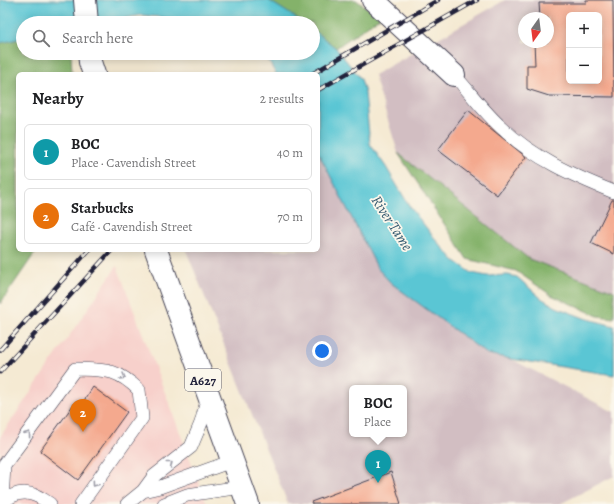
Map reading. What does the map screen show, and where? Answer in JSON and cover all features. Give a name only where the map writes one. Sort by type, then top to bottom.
[{"type":"main road","points":[[85,0],[86,16]]},
{"type":"main road","points":[[373,0],[454,75]]},
{"type":"main road","points":[[90,60],[93,72]]},
{"type":"main road","name":"A627","points":[[157,252],[244,495]]},
{"type":"lane","points":[[454,75],[500,127],[536,153],[581,180],[614,192]]},
{"type":"lane","points":[[2,503],[4,465],[75,370],[109,370],[126,378],[139,390],[142,418],[81,504]]},
{"type":"lane","points":[[127,504],[143,491],[154,476],[191,447],[201,423],[209,396]]},
{"type":"lane","points":[[143,491],[160,487],[232,461]]},
{"type":"lane","points":[[2,503],[20,492],[34,494],[50,504]]},
{"type":"lane","points":[[164,504],[187,495],[244,495]]},
{"type":"shaded area","points":[[505,0],[614,0],[614,291],[529,259],[398,153],[374,75]]},
{"type":"shaded area","points":[[320,156],[340,194],[440,318],[487,354],[511,359],[614,412],[614,476],[560,504],[288,504],[187,252],[320,252]]},
{"type":"shaded area","points":[[117,266],[207,504],[0,504],[0,437]]},
{"type":"green space","points":[[268,0],[356,0],[380,17],[336,48],[320,35],[320,16],[293,16]]},
{"type":"green space","points":[[16,40],[16,60],[71,60],[72,72],[16,72],[16,252],[36,252],[0,304],[0,43]]},
{"type":"green space","points":[[398,153],[529,259],[614,291],[614,318],[598,316],[551,295],[516,271],[467,259]]},
{"type":"water","points":[[0,0],[268,0],[293,16],[16,16],[16,40],[0,43]]},
{"type":"water","name":"River Tame","points":[[320,35],[336,48],[361,79],[365,93],[370,144],[410,207],[440,245],[455,261],[472,273],[487,276],[508,275],[517,277],[541,298],[556,307],[584,318],[614,326],[614,375],[487,354],[391,283],[378,269],[320,156],[320,72],[275,72],[268,60],[320,60]]},
{"type":"building","points":[[586,0],[613,0],[614,97],[549,96],[527,89],[527,65],[535,65],[534,48],[554,48],[554,12],[540,12],[539,3],[586,3]]},
{"type":"building","points":[[468,110],[526,157],[497,195],[438,150]]},
{"type":"building","points":[[612,200],[614,200],[614,254],[591,243]]},
{"type":"building","points":[[93,387],[127,412],[78,480],[40,451],[76,401],[81,405]]},
{"type":"building","points":[[391,472],[401,504],[312,504],[311,502]]},
{"type":"railway","points":[[315,72],[438,0]]},
{"type":"railway","points":[[320,89],[477,0]]},
{"type":"railway","points":[[0,350],[87,252]]},
{"type":"railway","points":[[0,372],[110,252]]},
{"type":"place","name":"Starbucks","points":[[83,432]]},
{"type":"place","name":"BOC","points":[[378,483]]}]
